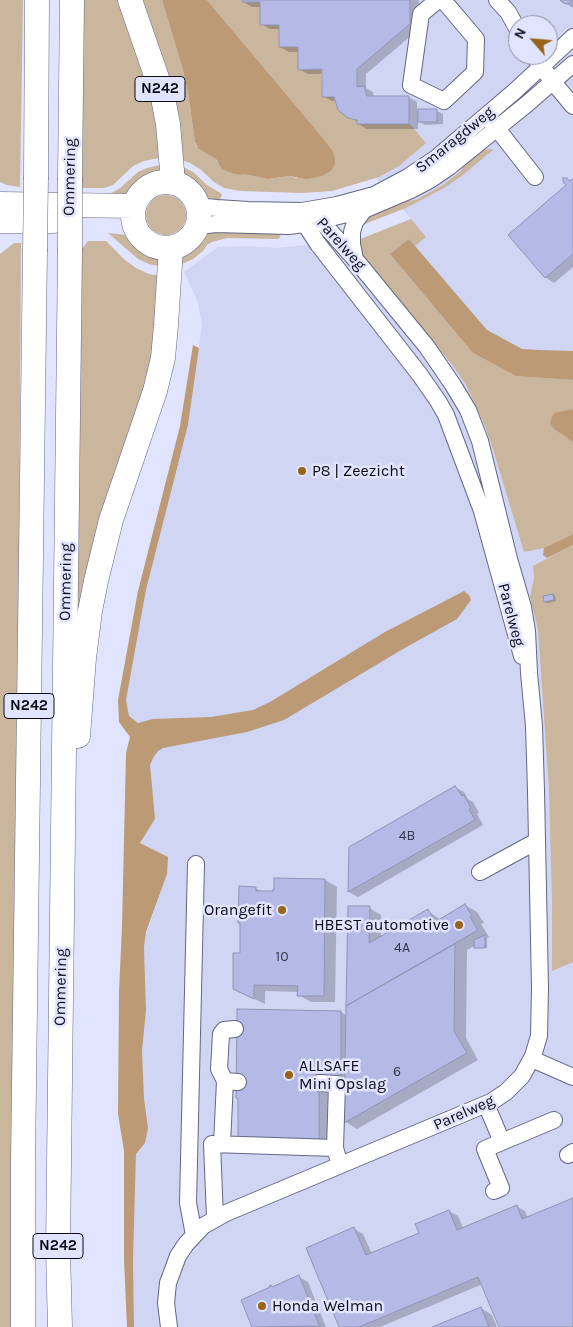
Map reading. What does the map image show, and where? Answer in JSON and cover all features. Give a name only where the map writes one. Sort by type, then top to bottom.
[{"type":"highway","name":"Ommering","points":[[24,1327],[23,1160],[37,0]]},
{"type":"highway","name":"Ommering","points":[[60,1327],[58,1250],[72,0]]},
{"type":"highway","name":"N242","points":[[130,0],[163,98],[168,124],[173,182]]},
{"type":"highway","points":[[163,181],[173,182],[189,190],[195,197],[198,215],[195,232],[189,240],[181,245],[161,248],[151,245],[143,239],[137,231],[134,214],[138,197],[145,189],[163,181]]},
{"type":"highway","points":[[0,204],[134,214]]},
{"type":"highway","points":[[0,221],[134,214]]},
{"type":"highway","name":"N242","points":[[63,841],[78,743],[84,658],[92,604],[111,520],[155,392],[161,366],[166,325],[171,248]]},
{"type":"street","points":[[438,0],[421,14],[411,85],[444,101],[475,72],[476,39],[443,0]]},
{"type":"street","points":[[503,6],[513,15]]},
{"type":"street","name":"Smaragdweg","points":[[558,45],[573,37]]},
{"type":"street","points":[[558,55],[571,69]]},
{"type":"street","name":"Smaragdweg","points":[[312,218],[364,210],[430,180],[449,166],[491,122],[533,65]]},
{"type":"street","points":[[539,65],[573,106]]},
{"type":"street","name":"Smaragdweg","points":[[198,215],[216,224],[288,226],[312,218],[337,205],[374,195],[408,177],[571,69]]},
{"type":"street","points":[[491,122],[535,177]]},
{"type":"street","points":[[355,259],[352,232],[355,222],[364,210]]},
{"type":"street","name":"Parelweg","points":[[169,1327],[166,1303],[168,1282],[178,1256],[194,1234],[215,1218],[486,1104],[500,1096],[522,1076],[532,1059],[540,1027],[534,726],[527,631],[523,607],[509,559],[480,441],[468,410],[438,362],[355,259],[312,218]]},
{"type":"street","name":"Parelweg","points":[[312,218],[318,244],[420,375],[446,416],[482,510],[519,649],[529,673]]},
{"type":"street","points":[[0,233],[24,221]]},
{"type":"street","points":[[480,872],[537,841]]},
{"type":"street","points":[[194,1234],[188,1202],[196,864]]},
{"type":"street","points":[[222,1144],[231,1082],[219,1069],[220,1042],[221,1034],[224,1030],[235,1029]]},
{"type":"street","points":[[532,1059],[573,1077]]},
{"type":"street","points":[[319,1084],[337,1084],[335,1148],[340,1165]]},
{"type":"street","points":[[486,1104],[502,1142]]},
{"type":"street","points":[[494,1191],[501,1188],[485,1149],[554,1120]]},
{"type":"street","points":[[215,1218],[212,1144],[335,1148]]},
{"type":"shaded area","points":[[0,0],[23,0],[20,187],[0,182]]},
{"type":"shaded area","points":[[80,0],[124,0],[146,60],[164,157],[144,161],[133,166],[113,185],[104,188],[78,188]]},
{"type":"shaded area","points":[[132,0],[162,0],[184,74],[196,146],[216,159],[217,162],[244,175],[269,179],[290,176],[297,178],[332,150],[207,0],[260,2],[279,24],[279,47],[298,46],[298,70],[321,70],[322,96],[334,96],[336,106],[342,114],[357,120],[357,124],[409,123],[426,143],[399,166],[379,177],[332,191],[302,193],[241,191],[224,188],[214,182],[200,169],[179,159]]},
{"type":"shaded area","points":[[162,0],[207,0],[332,150],[335,163],[332,170],[322,176],[307,179],[290,176],[268,179],[234,174],[222,169],[216,159],[198,148],[195,142],[184,74]]},
{"type":"shaded area","points":[[226,0],[573,0],[573,1327],[134,1327],[133,1260],[136,1153],[148,1128],[144,1097],[142,1051],[146,1010],[144,947],[145,937],[167,874],[140,843],[126,700],[146,590],[188,425],[202,325],[197,300],[184,272],[218,247],[250,246],[275,248],[358,240],[411,219]]},
{"type":"shaded area","points":[[494,149],[444,188],[406,208],[357,227],[371,212],[401,201],[416,200],[443,185],[461,171],[467,159],[480,150]]},
{"type":"shaded area","points":[[165,164],[165,174],[142,180],[128,195],[110,194],[138,172]]},
{"type":"shaded area","points":[[179,165],[193,172],[207,185],[222,194],[220,200],[205,197],[183,179]]},
{"type":"shaded area","points":[[170,195],[177,198],[183,204],[186,215],[185,223],[177,232],[170,235],[162,235],[155,232],[147,223],[146,211],[149,204],[158,196]]},
{"type":"shaded area","points":[[411,219],[426,237],[415,246],[409,239],[390,254],[473,353],[516,376],[573,380],[573,409],[569,410],[554,429],[573,442],[573,534],[544,548],[524,552],[493,449],[485,426],[466,385],[454,367],[362,255],[358,240]]},
{"type":"shaded area","points":[[213,230],[281,234],[279,239],[227,238],[212,242],[193,259],[177,266],[179,255],[189,250],[200,238]]},
{"type":"shaded area","points":[[108,233],[126,235],[145,251],[163,257],[163,267],[138,259]]},
{"type":"shaded area","points":[[409,239],[487,330],[522,349],[573,351],[573,380],[516,376],[473,353],[390,254]]},
{"type":"shaded area","points":[[88,241],[106,241],[136,268],[149,274],[163,276],[161,327],[73,678],[81,250]]},
{"type":"shaded area","points":[[14,243],[21,243],[14,1327],[0,1327],[0,254]]},
{"type":"shaded area","points":[[193,345],[199,348],[188,425],[146,590],[126,700],[129,716],[138,723],[153,719],[211,717],[253,710],[270,702],[385,632],[464,591],[471,600],[457,619],[284,720],[247,732],[163,748],[153,758],[150,765],[155,819],[140,843],[168,857],[167,874],[146,932],[144,947],[146,1010],[142,1051],[144,1098],[148,1128],[145,1143],[136,1154],[133,1260],[134,1327],[127,1327],[124,1260],[124,1151],[118,1114],[119,992],[126,753],[130,737],[119,722],[118,700],[138,591],[180,426]]},
{"type":"shaded area","points":[[573,409],[573,442],[554,429],[550,423],[555,413]]},
{"type":"shaded area","points":[[573,534],[573,545],[547,558],[543,555],[544,548]]},
{"type":"shaded area","points":[[573,545],[573,962],[552,971],[549,789],[538,629],[530,597],[534,578],[533,566]]},
{"type":"building","points":[[242,0],[410,0],[410,24],[357,69],[357,87],[364,86],[367,96],[409,96],[409,124],[357,124],[357,120],[348,118],[338,110],[334,97],[322,97],[322,69],[298,70],[298,47],[279,47],[279,25],[260,25],[260,2],[242,2]]},
{"type":"building","points":[[560,0],[572,0],[568,4]]},
{"type":"building","points":[[418,109],[437,109],[437,122],[418,122]]},
{"type":"building","points":[[563,178],[567,178],[570,181],[573,179],[573,254],[545,278],[508,235],[566,185],[563,182]]},
{"type":"building","points":[[553,594],[554,600],[544,602],[543,596]]},
{"type":"building","points":[[455,786],[462,796],[464,795],[475,820],[348,892],[349,847]]},
{"type":"building","points":[[274,878],[325,879],[324,996],[297,996],[298,986],[254,985],[254,999],[233,989],[233,953],[240,953],[240,923],[238,923],[239,886],[256,887],[256,891],[273,891]]},
{"type":"building","points":[[465,904],[478,930],[346,1006],[348,906],[370,906],[369,943],[428,909],[435,922]]},
{"type":"building","points":[[485,935],[485,948],[474,948],[474,940]]},
{"type":"building","points":[[455,944],[454,1031],[467,1053],[344,1123],[346,1006]]},
{"type":"building","points":[[237,1009],[341,1011],[341,1076],[319,1076],[319,1140],[238,1137],[238,1099],[236,1098]]},
{"type":"building","points":[[573,1198],[573,1327],[499,1327],[478,1277],[359,1327],[339,1327],[306,1248],[354,1227],[366,1255],[419,1233],[415,1224],[449,1210],[457,1230],[517,1205],[522,1219]]},
{"type":"building","points":[[299,1275],[321,1326],[252,1327],[241,1300],[271,1285],[272,1287]]},
{"type":"building","points":[[481,1307],[489,1327],[432,1327],[437,1325]]},
{"type":"place","name":"P8 | Zeezicht","points":[[302,471]]},
{"type":"place","name":"Orangefit","points":[[282,910]]},
{"type":"place","name":"HBEST automotive","points":[[459,925]]},
{"type":"place","name":"ALLSAFE Mini Opslag","points":[[289,1075]]},
{"type":"place","name":"Honda Welman","points":[[262,1306]]}]
